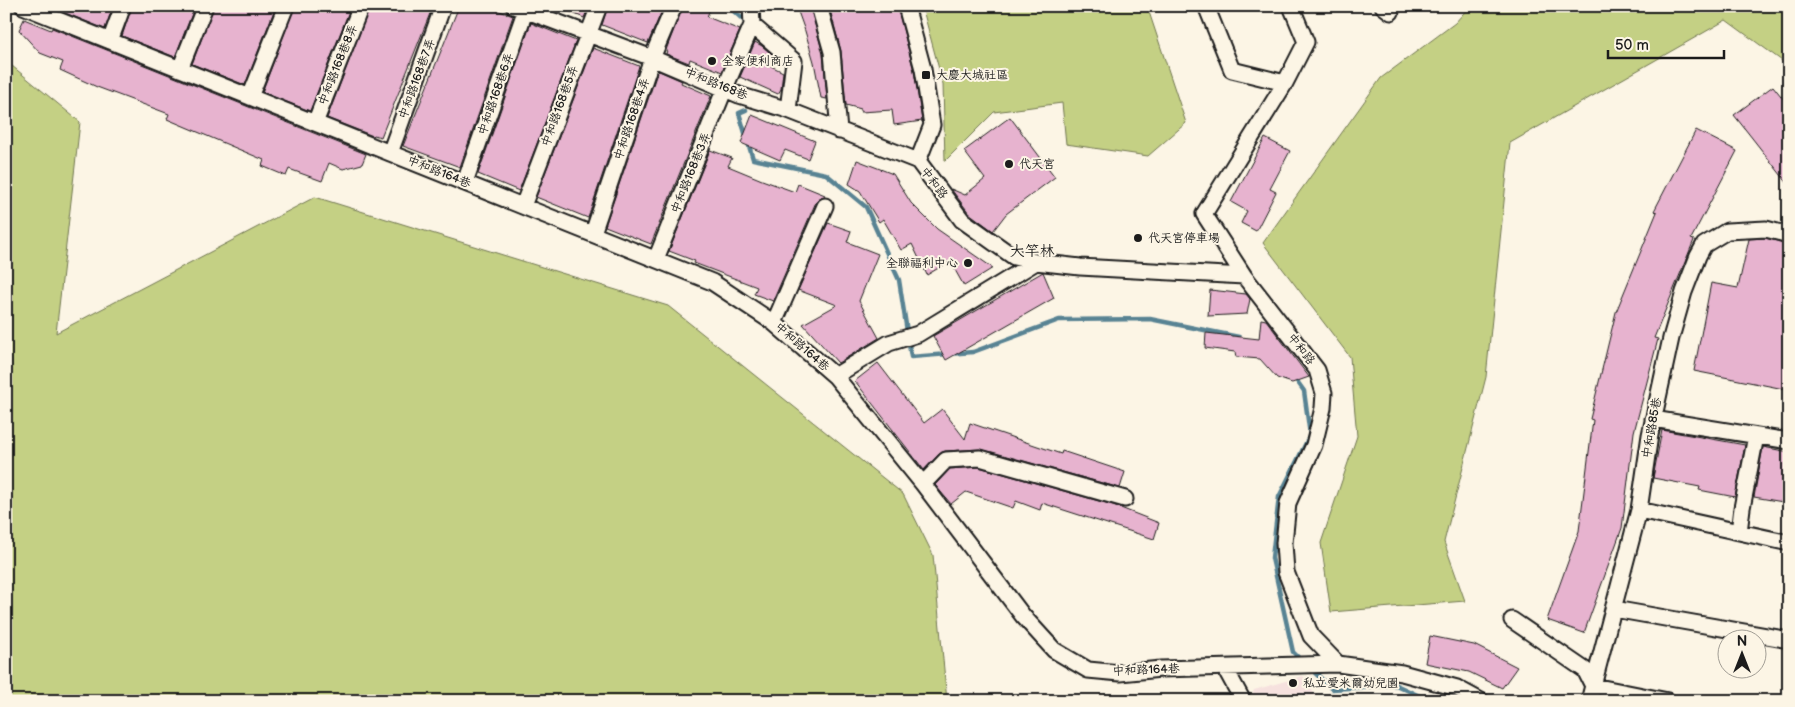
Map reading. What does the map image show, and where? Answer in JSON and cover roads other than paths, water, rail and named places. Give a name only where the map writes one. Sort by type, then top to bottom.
[{"type":"street","name":"中和路164巷","points":[[22,6],[53,12],[110,41],[712,282],[774,323],[834,376],[923,484],[1023,616],[1054,650],[1088,670],[1120,673],[1161,669],[1338,664]]},
{"type":"street","points":[[110,41],[123,6]]},
{"type":"street","points":[[180,69],[205,6]]},
{"type":"street","points":[[250,97],[286,6]]},
{"type":"street","name":"中和路168巷8弄","points":[[315,123],[361,6]]},
{"type":"street","name":"中和路168巷7弄","points":[[390,153],[443,6]]},
{"type":"street","name":"中和路168巷5弄","points":[[523,206],[599,6]]},
{"type":"street","name":"中和路168巷4弄","points":[[593,234],[652,58],[674,6]]},
{"type":"street","points":[[751,6],[749,31],[794,62],[788,110]]},
{"type":"street","points":[[819,6],[832,52],[839,131]]},
{"type":"street","points":[[906,6],[923,69],[932,125],[918,161]]},
{"type":"street","points":[[1206,6],[1232,70],[1285,83]]},
{"type":"street","points":[[1244,276],[1204,214],[1285,83],[1306,42],[1292,6]]},
{"type":"street","name":"中和路168巷","points":[[522,8],[652,58],[739,95],[788,110],[918,161]]},
{"type":"street","name":"中和路168巷6弄","points":[[465,182],[522,8]]},
{"type":"street","name":"中和路168巷3弄","points":[[656,259],[749,31]]},
{"type":"street","name":"中和路","points":[[918,161],[962,220],[1014,257],[1036,262],[1080,267],[1244,276],[1317,370],[1324,393],[1323,408],[1314,445],[1288,503],[1284,543],[1286,572],[1312,636],[1338,664]]},
{"type":"street","points":[[774,323],[824,206]]},
{"type":"street","name":"中和路85巷","points":[[1591,693],[1639,510],[1641,487],[1663,371],[1684,292],[1698,256],[1704,245],[1727,231],[1766,229],[1789,235]]},
{"type":"street","name":"中和路164巷","points":[[834,376],[890,343],[918,334],[1036,262]]},
{"type":"street","points":[[1653,419],[1789,441]]},
{"type":"street","points":[[1739,532],[1756,436]]},
{"type":"street","points":[[923,484],[946,460],[980,458],[1125,499]]},
{"type":"street","points":[[1639,510],[1789,543]]},
{"type":"street","points":[[1614,608],[1789,640]]},
{"type":"street","points":[[1512,620],[1585,670],[1591,693],[1668,701]]},
{"type":"street","points":[[1338,664],[1402,673],[1457,688],[1481,701]]},
{"type":"street","points":[[1226,668],[1243,701]]},
{"type":"waterway","points":[[728,6],[749,25]]},
{"type":"waterway","points":[[746,110],[739,113],[753,159],[826,174],[866,207],[899,280],[911,357],[973,352],[1059,320],[1150,319],[1239,337]]},
{"type":"waterway","points":[[1294,377],[1304,391],[1310,435],[1279,497],[1272,558],[1293,652],[1303,662]]},
{"type":"waterway","points":[[1311,669],[1332,689],[1396,685],[1430,701]]},
{"type":"place","name":"全家便利商店","points":[[712,61]]},
{"type":"place","name":"大慶大城社區","points":[[926,75]]},
{"type":"place","name":"代天宮","points":[[1009,164]]},
{"type":"place","name":"代天宮停車場","points":[[1138,238]]},
{"type":"place","name":"全聯福利中心","points":[[968,263]]},
{"type":"place","name":"私立愛米爾幼兒園","points":[[1293,683]]},
{"type":"district","name":"大竿林","points":[[1032,251]]}]
